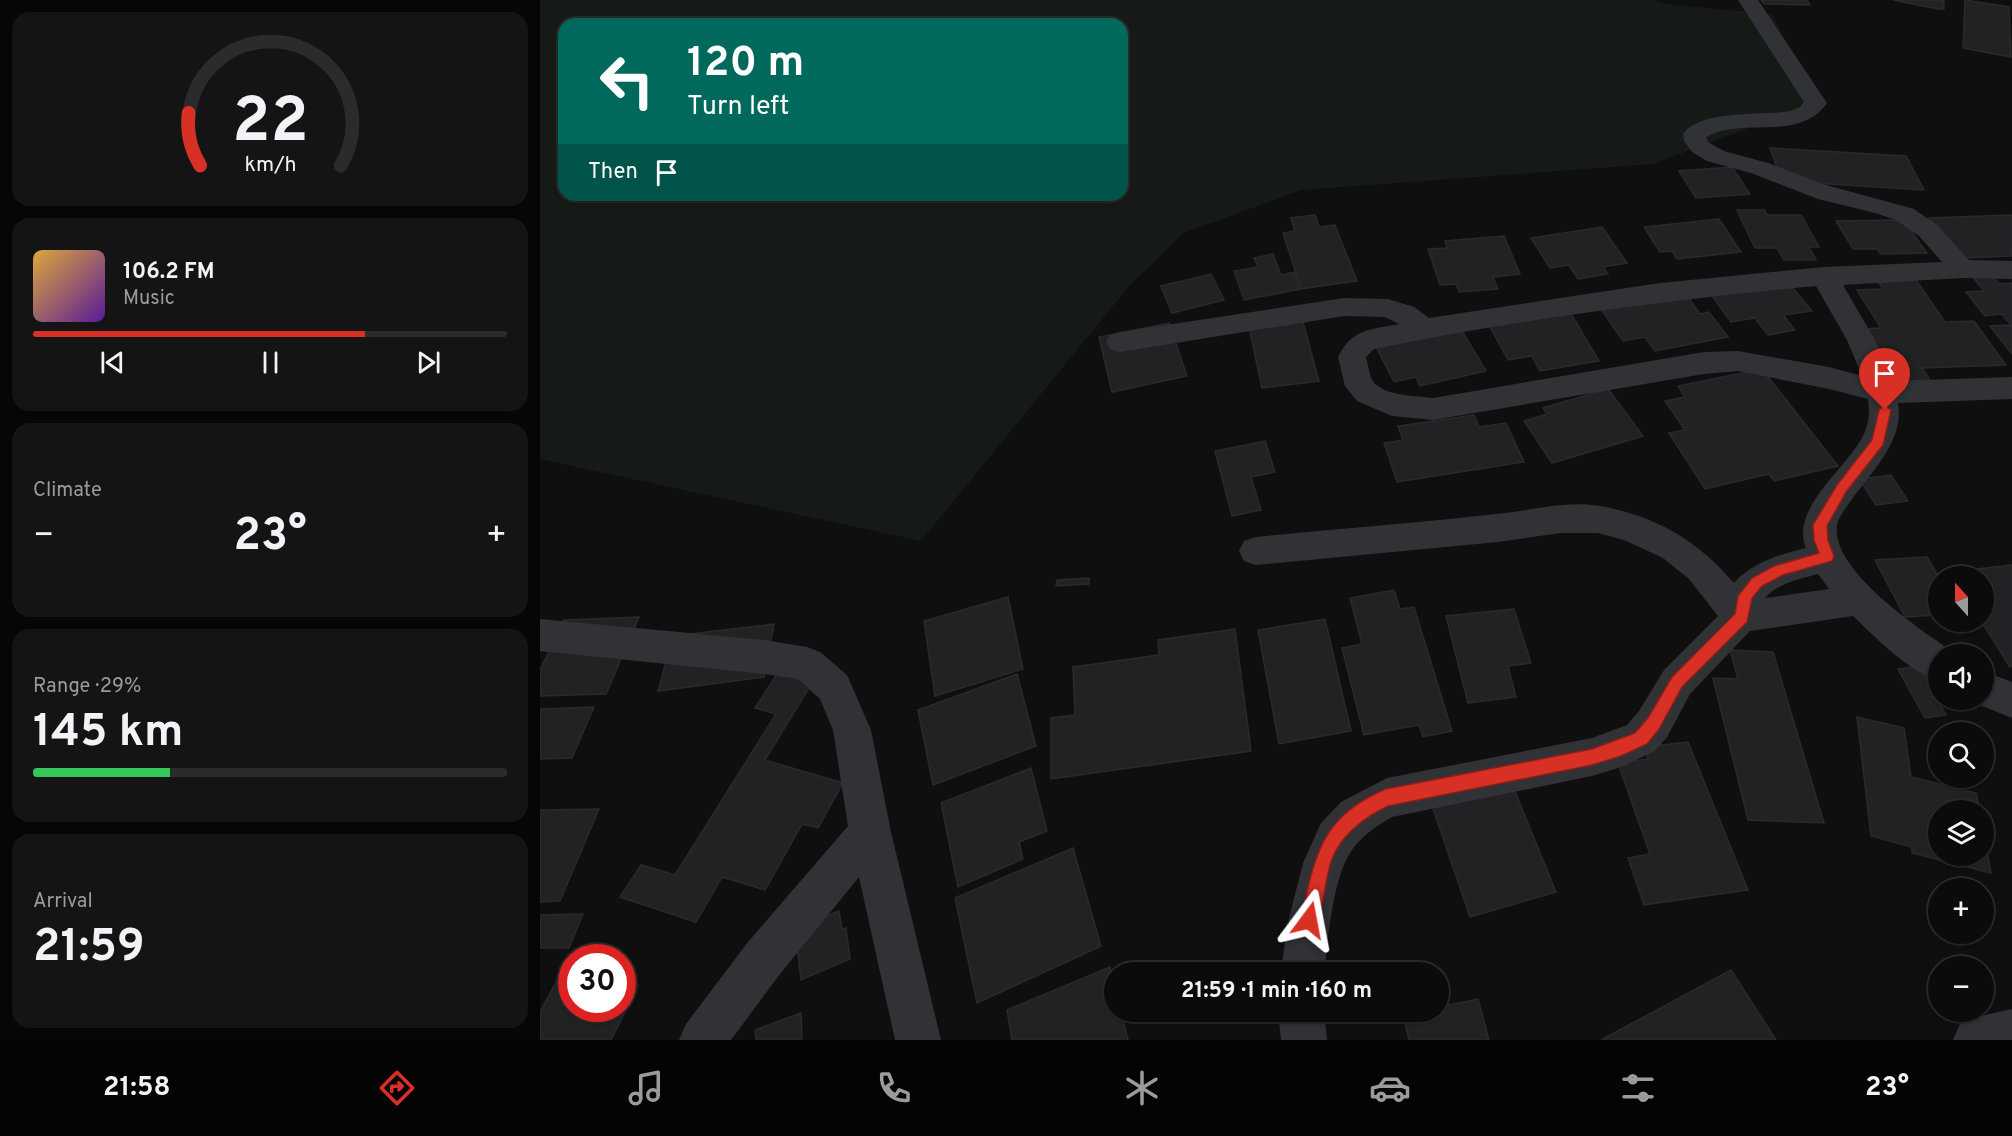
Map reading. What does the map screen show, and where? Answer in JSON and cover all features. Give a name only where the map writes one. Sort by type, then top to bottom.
[{"type":"street","points":[[1748,0],[1816,103],[1812,111],[1799,117],[1746,120],[1701,129],[1694,134],[1697,146],[1707,152],[1751,165],[1801,186],[1893,210],[1913,219],[1927,229],[1962,269]]},
{"type":"street","points":[[2012,270],[1962,269],[1824,276],[1660,292],[1424,329],[1365,341],[1352,357],[1360,386],[1368,393],[1392,405],[1433,409],[1704,363],[1738,361],[1829,378],[1881,392],[2012,388]]},
{"type":"street","points":[[1824,276],[1873,366],[1885,410],[1878,442],[1842,488],[1820,525],[1821,540],[1827,556],[1858,600],[1928,657]]},
{"type":"street","points":[[1120,342],[1344,307],[1388,308],[1404,314],[1424,329]]},
{"type":"street","points":[[1256,551],[1498,528],[1560,519],[1599,519],[1631,528],[1675,548],[1701,569],[1742,617]]},
{"type":"street","points":[[1742,617],[1745,596],[1757,582],[1779,570],[1827,556]]},
{"type":"street","points":[[1303,962],[1304,942],[1324,855],[1340,831],[1362,810],[1386,798],[1592,757],[1621,748],[1641,738],[1653,724],[1677,682],[1742,617],[1858,600]]},
{"type":"street","points":[[540,635],[764,657],[807,664],[834,687],[852,730],[870,832],[918,1040]]},
{"type":"street","points":[[1994,693],[2012,700]]},
{"type":"street","points":[[702,1040],[764,958],[870,832]]},
{"type":"street","points":[[1302,1022],[1304,1040]]},
{"type":"street","points":[[1976,1040],[2012,1032]]},
{"type":"shaded area","points":[[540,0],[1651,0],[1666,4],[1772,14],[1815,103],[1653,164],[1301,190],[1184,233],[1130,285],[921,541],[540,459]]},
{"type":"building","points":[[1761,0],[1807,0],[1810,5],[1764,4]]},
{"type":"building","points":[[1893,0],[1944,0],[1944,9],[1938,9]]},
{"type":"building","points":[[1965,0],[2009,7],[2011,57],[1963,48]]},
{"type":"building","points":[[1770,148],[1906,156],[1924,190],[1782,181]]},
{"type":"building","points":[[1732,167],[1750,194],[1696,198],[1679,171]]},
{"type":"building","points":[[1737,210],[1764,210],[1767,215],[1801,215],[1819,247],[1809,247],[1816,260],[1784,260],[1777,248],[1755,248]]},
{"type":"building","points":[[1315,215],[1319,227],[1335,225],[1357,281],[1301,289],[1283,233],[1295,231],[1291,218]]},
{"type":"building","points":[[2012,215],[2012,256],[1959,258],[1929,218]]},
{"type":"building","points":[[1719,219],[1741,252],[1677,259],[1672,251],[1660,252],[1644,227]]},
{"type":"building","points":[[1903,220],[1927,253],[1881,254],[1877,249],[1853,249],[1836,221]]},
{"type":"building","points":[[1602,227],[1627,263],[1603,267],[1608,274],[1578,279],[1569,265],[1550,268],[1531,238]]},
{"type":"building","points":[[1504,236],[1520,274],[1493,277],[1498,289],[1459,292],[1456,284],[1440,285],[1428,249],[1447,248],[1445,241]]},
{"type":"building","points":[[1273,254],[1281,275],[1294,272],[1301,289],[1244,300],[1234,271],[1258,267],[1254,258]]},
{"type":"building","points":[[1211,274],[1224,300],[1172,313],[1161,286]]},
{"type":"building","points":[[1992,275],[1999,284],[2012,283],[2012,354],[1990,326],[2011,325],[2002,314],[1985,316],[1966,292],[1984,291],[1972,276]]},
{"type":"building","points":[[1916,280],[1945,322],[1974,321],[2006,365],[1922,368],[1930,380],[1895,382],[1862,329],[1881,328],[1857,290],[1883,289],[1878,281]]},
{"type":"building","points":[[1787,281],[1812,311],[1783,315],[1795,330],[1768,335],[1755,318],[1731,322],[1710,293]]},
{"type":"building","points":[[1686,294],[1700,314],[1709,312],[1728,337],[1655,351],[1645,337],[1623,341],[1601,309]]},
{"type":"building","points":[[1570,312],[1599,361],[1540,371],[1532,356],[1508,360],[1489,325]]},
{"type":"building","points":[[1248,322],[1303,322],[1319,381],[1262,388]]},
{"type":"building","points":[[1169,323],[1187,376],[1112,392],[1099,337]]},
{"type":"building","points":[[1459,326],[1486,371],[1420,386],[1416,377],[1394,382],[1375,345]]},
{"type":"building","points":[[1762,369],[1838,466],[1774,481],[1769,474],[1705,489],[1669,433],[1685,430],[1665,401],[1685,397],[1678,386]]},
{"type":"building","points":[[1608,389],[1643,436],[1552,463],[1524,421],[1547,414],[1543,408]]},
{"type":"building","points":[[1474,415],[1479,427],[1506,423],[1524,462],[1397,482],[1384,443],[1403,440],[1398,426]]},
{"type":"building","points":[[1265,441],[1275,472],[1251,477],[1261,510],[1232,516],[1215,451]]},
{"type":"building","points":[[1891,475],[1908,501],[1876,505],[1859,479]]},
{"type":"building","points":[[1927,557],[1932,566],[1928,566],[1928,616],[1905,617],[1875,560]]},
{"type":"building","points":[[2012,565],[2012,666],[2010,667],[1988,632],[1994,632],[1994,567]]},
{"type":"building","points":[[1089,578],[1089,584],[1056,586],[1057,580]]},
{"type":"building","points":[[1394,590],[1400,609],[1414,607],[1452,731],[1423,737],[1419,725],[1364,735],[1342,648],[1362,644],[1350,598]]},
{"type":"building","points":[[1008,597],[1023,669],[935,696],[924,621]]},
{"type":"building","points":[[1514,609],[1531,663],[1508,666],[1516,697],[1468,703],[1446,616]]},
{"type":"building","points":[[639,617],[606,694],[540,696],[540,670],[564,620]]},
{"type":"building","points":[[1325,619],[1351,731],[1279,744],[1258,630]]},
{"type":"building","points":[[774,624],[764,677],[658,691],[673,636]]},
{"type":"building","points":[[1235,629],[1251,751],[1051,779],[1051,718],[1075,715],[1073,667],[1159,655],[1158,640]]},
{"type":"building","points":[[1730,650],[1773,652],[1824,823],[1748,820],[1713,678],[1738,679]]},
{"type":"building","points":[[792,651],[826,660],[765,760],[843,783],[818,828],[802,824],[765,890],[722,877],[696,922],[620,897],[641,865],[675,875],[776,714],[755,708]]},
{"type":"building","points":[[1919,666],[1928,682],[1928,710],[1943,710],[1946,715],[1925,718],[1898,669]]},
{"type":"building","points":[[1017,674],[1036,746],[933,785],[918,710]]},
{"type":"building","points":[[594,707],[572,758],[540,759],[540,709]]},
{"type":"building","points":[[1857,717],[1904,728],[1911,777],[1928,781],[1928,788],[1956,788],[1976,793],[1978,800],[1928,800],[1928,857],[1912,853],[1912,847],[1871,836]]},
{"type":"building","points":[[1688,742],[1748,890],[1644,905],[1628,858],[1650,854],[1618,763],[1648,759],[1644,747]]},
{"type":"building","points":[[1505,767],[1556,892],[1470,917],[1426,788]]},
{"type":"building","points":[[1031,768],[1047,831],[1019,842],[1023,859],[958,887],[941,803]]},
{"type":"building","points":[[599,809],[560,901],[540,902],[540,810]]},
{"type":"building","points":[[1073,848],[1101,946],[977,1003],[955,898]]},
{"type":"building","points":[[1963,866],[1990,866],[1991,873]]},
{"type":"building","points":[[839,911],[842,929],[846,928],[850,959],[801,980],[795,929]]},
{"type":"building","points":[[583,914],[571,944],[558,944],[558,948],[540,948],[540,915]]},
{"type":"building","points":[[1104,970],[1104,1022],[1124,1022],[1128,1040],[1012,1040],[1007,1010]]},
{"type":"building","points":[[1731,970],[1776,1040],[1601,1040]]},
{"type":"building","points":[[558,979],[558,1022],[620,1022],[611,1040],[540,1040],[540,1012]]},
{"type":"building","points":[[1478,999],[1489,1040],[1409,1040],[1405,1022],[1449,1022],[1449,1005]]},
{"type":"building","points":[[801,1013],[802,1040],[756,1040],[755,1030]]},
{"type":"route","points":[[1309,920],[1324,855],[1340,831],[1362,810],[1386,798],[1592,757],[1621,748],[1641,738],[1653,724],[1677,682],[1742,617],[1745,596],[1757,582],[1779,570],[1827,556],[1821,540],[1820,525],[1842,488],[1878,442],[1885,410]]}]
